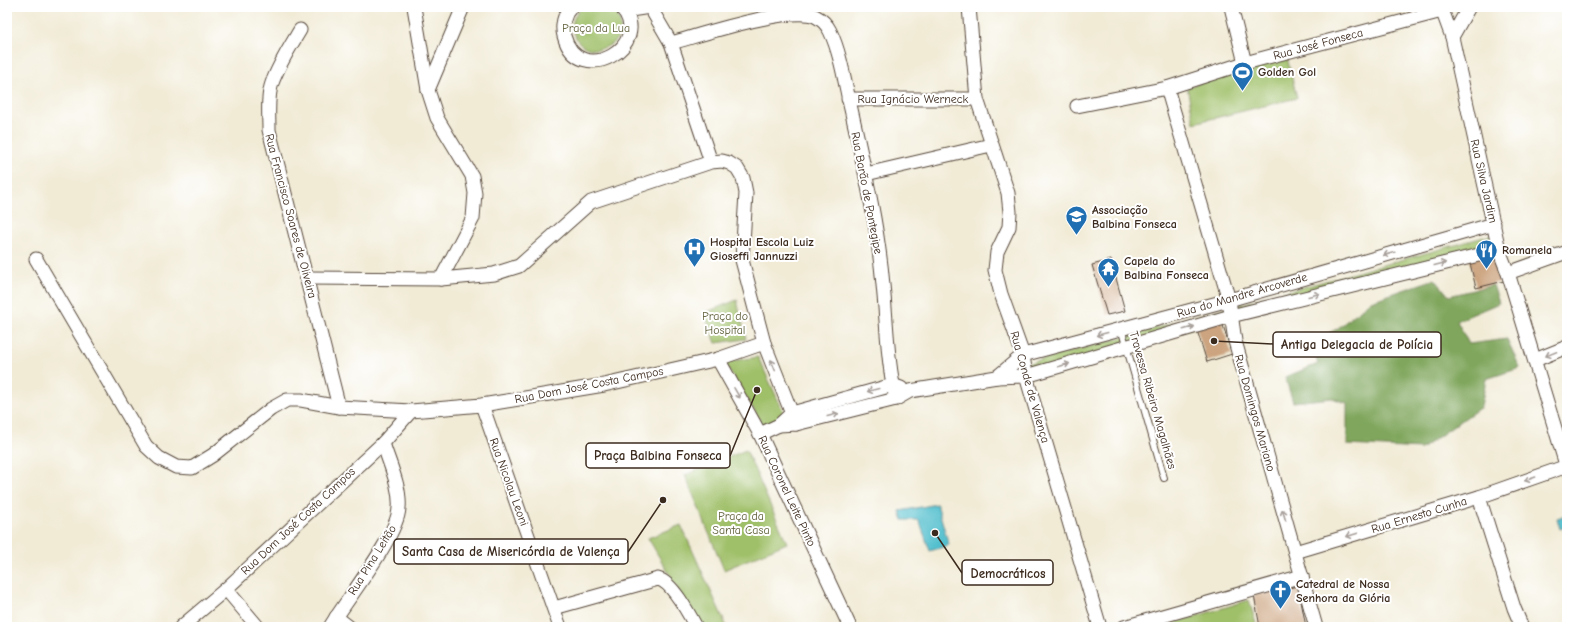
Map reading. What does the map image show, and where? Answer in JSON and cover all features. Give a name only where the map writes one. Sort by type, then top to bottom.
[{"type":"street","points":[[414,7],[428,90],[437,118],[472,176],[474,193],[473,218],[441,280]]},
{"type":"street","points":[[428,90],[463,7]]},
{"type":"street","points":[[570,7],[564,20],[563,31],[566,42],[572,51],[580,58],[591,61],[602,61],[612,57],[620,51],[626,42],[629,31],[628,20],[623,9],[650,7],[671,43],[711,162]]},
{"type":"street","name":"Rua Conde de Valença","points":[[969,7],[977,99],[1008,194],[1010,212],[1009,227],[997,252],[995,270],[1000,294],[1023,355],[1026,376],[1100,627]]},
{"type":"street","points":[[1231,7],[1245,63]]},
{"type":"street","points":[[1452,37],[1469,7]]},
{"type":"street","name":"Rua José Fonseca","points":[[1077,106],[1167,88],[1245,63],[1442,9]]},
{"type":"street","name":"Rua Silva Jardim","points":[[1442,9],[1452,37],[1499,250],[1508,273],[1567,467]]},
{"type":"street","name":"Rua Barão de Pontegipe","points":[[671,43],[764,19],[795,13],[816,17],[823,22],[829,30],[848,99],[866,174],[884,285],[885,327],[896,398]]},
{"type":"street","name":"Rua Francisco Soares de Oliveira","points":[[300,30],[286,53],[272,84],[269,104],[269,130],[308,278],[339,406]]},
{"type":"street","name":"Rua Domingos Mariano","points":[[1167,88],[1229,300],[1235,341],[1295,552]]},
{"type":"street","name":"Rua Ignácio Werneck","points":[[848,99],[977,99]]},
{"type":"street","points":[[866,174],[991,145]]},
{"type":"street","points":[[308,278],[441,280],[494,274],[519,266],[591,202],[711,162],[722,161],[729,163],[736,168],[743,178],[746,193],[742,260],[764,343],[794,418]]},
{"type":"street","name":"Rua do Mandre Arcoverde","points":[[997,377],[1023,355],[1229,300],[1494,224]]},
{"type":"street","name":"Rua do Mandre Arcoverde","points":[[794,418],[896,398],[910,391],[997,377],[1026,376],[1231,316],[1499,250]]},
{"type":"street","points":[[1508,273],[1567,252]]},
{"type":"street","name":"Rua Dom José Costa Campos","points":[[36,259],[146,446],[159,458],[176,467],[192,468],[213,455],[272,409],[287,400],[301,400],[339,406],[411,411],[482,405],[604,385],[718,359],[764,343]]},
{"type":"street","points":[[1535,360],[1567,347]]},
{"type":"street","name":"Rua Coronel Leite Pinto","points":[[718,359],[760,434],[850,627]]},
{"type":"street","name":"Rua do Mandre Arcoverde","points":[[760,434],[794,418],[893,385],[910,391]]},
{"type":"street","name":"Rua Nicolau Leoni","points":[[482,405],[560,627]]},
{"type":"street","name":"Rua Dom José Costa Campos","points":[[181,627],[226,589],[383,443],[411,411]]},
{"type":"street","name":"Rua Pina Leitão","points":[[333,622],[378,554],[397,520],[399,508],[398,492],[383,443]]},
{"type":"street","name":"Rua Ernesto Cunha","points":[[1295,552],[1479,497],[1567,467]]},
{"type":"street","points":[[1479,497],[1514,608],[1522,627]]},
{"type":"street","points":[[1295,552],[1316,627]]},
{"type":"street","points":[[1124,627],[1302,576]]},
{"type":"street","points":[[554,608],[651,580],[663,580],[670,587],[694,627]]},
{"type":"street","points":[[226,589],[258,627]]},
{"type":"street","points":[[333,622],[349,627]]},
{"type":"lane","name":"Travessa Ribeiro Magalhães","points":[[1121,328],[1164,478]]},
{"type":"green space","name":"Praça da Lua","points":[[582,7],[613,8],[620,21],[620,32],[615,41],[606,47],[596,49],[586,47],[578,41],[573,29],[573,20]]},
{"type":"green space","name":"Golden Gol","points":[[1287,57],[1297,98],[1194,123],[1187,87]]},
{"type":"green space","points":[[1491,235],[1493,246],[1028,373],[1026,364]]},
{"type":"green space","points":[[1435,279],[1449,296],[1493,285],[1499,303],[1457,321],[1469,344],[1507,339],[1520,368],[1486,379],[1481,407],[1421,449],[1347,445],[1347,403],[1332,398],[1293,402],[1285,377],[1318,364],[1310,342],[1337,329],[1371,301]]},
{"type":"green space","name":"Praça do Hospital","points":[[737,300],[746,339],[716,343],[704,313]]},
{"type":"green space","points":[[758,357],[786,417],[764,426],[724,362]]},
{"type":"green space","name":"Praça da Santa Casa","points":[[746,450],[787,543],[724,570],[685,475]]},
{"type":"green space","points":[[681,525],[727,627],[700,627],[648,538]]},
{"type":"green space","points":[[1249,600],[1257,627],[1160,627]]},
{"type":"water","points":[[937,504],[949,545],[930,551],[919,520],[903,520],[900,511]]},
{"type":"water","points":[[1567,515],[1567,527],[1560,529],[1557,518]]},
{"type":"building","name":"Romanela","points":[[1497,252],[1504,281],[1476,288],[1469,259]]},
{"type":"building","name":"Capela do Balbina Fonseca","points":[[1111,260],[1125,311],[1107,315],[1092,265]]},
{"type":"building","points":[[1221,319],[1232,354],[1207,362],[1196,327]]},
{"type":"building","name":"Catedral de Nossa Senhora da Glória","points":[[1298,586],[1306,627],[1260,627],[1254,595]]},
{"type":"place","name":"Golden Gol","points":[[1242,92]]},
{"type":"place","name":"Associação Balbina Fonseca","points":[[1076,236]]},
{"type":"place","name":"Hospital Escola Luiz Gioseffi Jannuzzi","points":[[695,268]]},
{"type":"place","name":"Romanela","points":[[1487,270]]},
{"type":"place","name":"Capela do Balbina Fonseca","points":[[1109,288]]},
{"type":"place","name":"Antiga Delegacia de Polícia","points":[[1214,341]]},
{"type":"place","name":"Praça Balbina Fonseca","points":[[757,390]]},
{"type":"place","name":"Santa Casa de Misericórdia de Valença","points":[[663,500]]},
{"type":"place","name":"Democráticos","points":[[935,533]]},
{"type":"place","name":"Catedral de Nossa Senhora da Glória","points":[[1280,610]]}]
